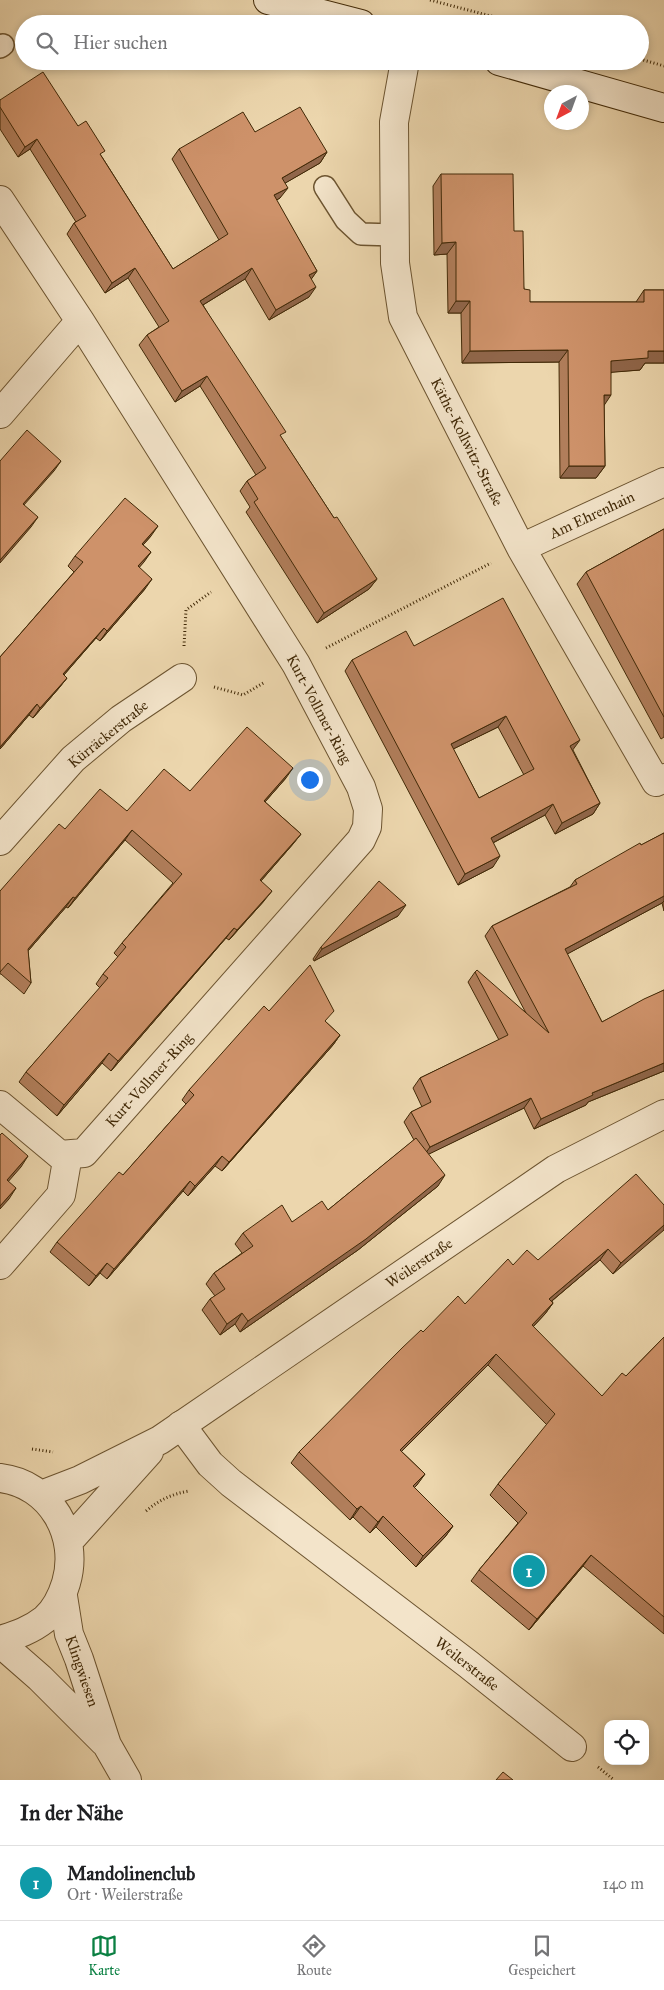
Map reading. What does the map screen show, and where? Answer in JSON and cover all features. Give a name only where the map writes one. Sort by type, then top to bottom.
[{"type":"street","points":[[268,0],[326,15]]},
{"type":"street","name":"Käthe-Kollwitz-Straße","points":[[403,70],[394,122],[395,263],[403,318],[520,548],[656,782],[664,778]]},
{"type":"street","points":[[531,70],[664,108]]},
{"type":"street","name":"Kurt-Vollmer-Ring","points":[[0,200],[80,321],[296,664],[360,787],[368,809],[367,826],[361,840],[84,1153],[68,1155]]},
{"type":"street","points":[[0,414],[80,321]]},
{"type":"street","name":"Am Ehrenhain","points":[[520,548],[664,482]]},
{"type":"street","name":"Kürräckerstraße","points":[[0,840],[73,759],[121,719],[182,678]]},
{"type":"street","points":[[0,1106],[60,1155],[68,1155],[61,1195],[0,1265]]},
{"type":"street","name":"Weilerstraße","points":[[41,1495],[80,1480],[171,1432],[556,1169],[664,1114]]},
{"type":"street","name":"Weilerstraße","points":[[69,1542],[171,1432]]},
{"type":"street","name":"Weilerstraße","points":[[171,1432],[231,1483],[468,1664],[572,1747]]},
{"type":"street","points":[[0,1478],[25,1485],[41,1495],[59,1516],[69,1542],[70,1569],[62,1596],[46,1618],[24,1633],[0,1640]]},
{"type":"street","name":"Klingwiesen","points":[[62,1596],[69,1634],[79,1658],[106,1745]]},
{"type":"street","name":"Klingwiesen","points":[[0,1643],[40,1678],[106,1745],[127,1780]]},
{"type":"lane","points":[[325,188],[346,220],[360,234],[395,235]]},
{"type":"path","points":[[430,0],[487,15]]},
{"type":"path","points":[[649,62],[664,66]]},
{"type":"path","points":[[238,573],[186,610],[182,678],[243,695],[296,664],[520,548]]},
{"type":"path","points":[[141,1514],[155,1503],[174,1494],[193,1491]]},
{"type":"building","points":[[43,72],[78,126],[86,121],[105,151],[100,154],[173,269],[228,234],[179,149],[243,112],[255,132],[300,107],[327,152],[282,178],[288,188],[274,195],[317,271],[309,275],[316,287],[276,310],[252,268],[200,301],[286,432],[280,435],[334,518],[337,517],[377,579],[324,613],[254,502],[258,499],[247,481],[266,468],[207,376],[182,391],[147,335],[169,321],[135,268],[112,283],[74,223],[86,216],[37,139],[25,147],[0,107],[0,100]]},
{"type":"building","points":[[441,174],[513,174],[514,231],[523,231],[524,289],[530,290],[530,302],[644,302],[644,290],[664,290],[664,351],[648,351],[648,358],[611,361],[611,395],[604,395],[605,466],[569,466],[568,350],[470,351],[470,301],[456,301],[456,242],[442,243]]},
{"type":"building","points":[[27,430],[61,461],[23,504],[38,517],[0,560],[0,461]]},
{"type":"building","points":[[125,498],[158,526],[142,544],[151,552],[138,566],[152,579],[107,631],[104,628],[63,674],[67,678],[40,708],[37,704],[0,747],[0,657],[83,562],[75,556]]},
{"type":"building","points":[[664,529],[664,717],[586,572]]},
{"type":"building","points":[[503,598],[580,740],[570,746],[600,803],[562,823],[553,804],[491,838],[500,856],[465,874],[352,660],[406,631],[414,646]],"holes":[[[506,716],[534,769],[479,798],[451,744]]]},
{"type":"building","points":[[247,727],[293,768],[264,801],[301,834],[260,880],[272,891],[237,930],[234,928],[118,1061],[109,1053],[64,1105],[26,1072],[108,978],[103,974],[126,947],[122,943],[182,874],[132,830],[75,898],[73,897],[28,949],[31,983],[8,963],[0,972],[0,891],[59,824],[65,829],[100,789],[127,811],[164,769],[190,791]]},
{"type":"building","points":[[664,833],[664,896],[565,949],[602,1022],[664,990],[664,1063],[592,1093],[593,1095],[541,1119],[531,1098],[430,1147],[411,1112],[431,1102],[420,1078],[508,1035],[475,972],[477,970],[549,1033],[492,926],[577,884],[575,880],[640,843],[641,845]]},
{"type":"building","points":[[379,881],[406,905],[322,949],[321,947]]},
{"type":"building","points":[[310,965],[334,1011],[325,1021],[340,1035],[229,1162],[222,1156],[195,1186],[190,1181],[114,1269],[107,1263],[96,1276],[57,1242],[119,1172],[123,1175],[194,1095],[189,1090],[264,1006],[269,1011]]},
{"type":"building","points":[[2,1133],[28,1156],[7,1180],[16,1188],[0,1206],[0,1135]]},
{"type":"building","points":[[416,1138],[445,1175],[366,1239],[248,1321],[242,1313],[227,1324],[210,1299],[225,1289],[214,1273],[253,1246],[243,1233],[282,1205],[292,1222],[322,1201],[328,1210]]},
{"type":"building","points":[[636,1174],[664,1205],[664,1225],[621,1263],[608,1249],[549,1299],[553,1303],[532,1325],[602,1396],[622,1373],[626,1376],[664,1337],[664,1617],[591,1555],[537,1619],[479,1570],[527,1513],[498,1484],[555,1414],[496,1354],[400,1450],[425,1474],[413,1486],[453,1526],[423,1556],[383,1516],[378,1522],[361,1506],[357,1509],[299,1452],[402,1348],[421,1330],[423,1332],[458,1296],[465,1304],[508,1259],[513,1265],[527,1250],[538,1260]]},
{"type":"building","points":[[503,1772],[513,1780],[496,1780]]},
{"type":"place","name":"Mandolinenclub","points":[[529,1571]]}]
